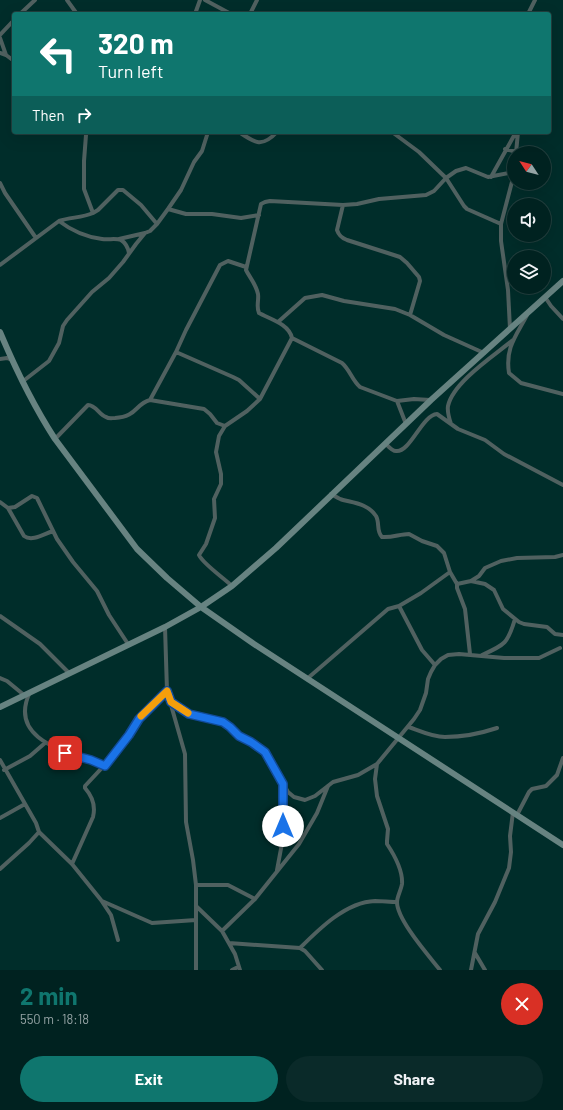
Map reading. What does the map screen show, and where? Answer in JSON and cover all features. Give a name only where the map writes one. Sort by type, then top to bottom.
[{"type":"street","points":[[22,12],[35,0]]},
{"type":"street","points":[[67,0],[76,12]]},
{"type":"street","points":[[196,12],[200,0]]},
{"type":"street","points":[[205,0],[227,12]]},
{"type":"street","points":[[251,12],[257,0]]},
{"type":"street","points":[[529,12],[535,0]]},
{"type":"street","points":[[6,55],[0,36],[12,22]]},
{"type":"street","points":[[0,53],[12,60]]},
{"type":"street","points":[[85,134],[84,189],[93,214]]},
{"type":"street","points":[[59,221],[79,233],[103,240],[118,239],[145,233],[157,224],[181,190],[194,162],[202,150],[207,134]]},
{"type":"street","points":[[242,134],[250,140],[262,142],[268,141],[275,134]]},
{"type":"street","points":[[395,134],[420,152],[446,178],[464,206],[501,224]]},
{"type":"street","points":[[490,177],[505,149],[516,134]]},
{"type":"street","points":[[517,134],[517,146]]},
{"type":"street","points":[[232,586],[200,558],[199,555],[206,544],[215,518],[214,499],[221,484],[221,474],[216,452],[217,441],[222,430],[226,426],[247,411],[260,399],[292,338],[291,332],[278,322],[257,312],[258,296],[255,284],[246,267],[261,204],[268,201],[343,205],[357,204],[380,199],[426,195],[434,191],[446,178],[456,171],[466,168],[490,177],[507,173]]},
{"type":"street","points":[[0,183],[5,193],[36,238]]},
{"type":"street","points":[[0,265],[59,221],[93,214],[118,190],[121,189],[141,206],[157,224]]},
{"type":"street","points":[[510,190],[501,224],[501,241],[508,290],[510,329]]},
{"type":"street","points":[[343,205],[337,230],[341,237],[400,257],[419,278],[420,286],[412,304],[410,315]]},
{"type":"street","points":[[168,209],[186,214],[208,214],[241,218],[259,215]]},
{"type":"street","points":[[22,382],[49,362],[59,343],[63,326],[67,320],[92,292],[110,278],[145,233]]},
{"type":"street","points":[[118,239],[123,241],[129,253]]},
{"type":"street","points":[[150,400],[220,265],[223,262],[228,261],[246,267]]},
{"type":"street","points":[[0,707],[165,627],[201,607],[232,586],[276,548],[431,400],[563,280]]},
{"type":"street","points":[[278,322],[305,298],[322,295],[344,301],[395,309],[410,315],[444,335],[484,353]]},
{"type":"street","points":[[545,297],[563,319]]},
{"type":"street","points":[[530,310],[510,348],[508,358],[509,374],[521,384],[563,394]]},
{"type":"street","points":[[0,332],[22,382],[55,439],[135,546],[167,578],[201,607],[254,644],[563,845]]},
{"type":"street","points":[[292,338],[342,363],[355,383],[360,387],[397,400],[431,400]]},
{"type":"street","points":[[451,424],[448,406],[456,390],[486,361],[515,338]]},
{"type":"street","points":[[176,352],[239,380],[260,399]]},
{"type":"street","points":[[0,359],[7,358],[12,360]]},
{"type":"street","points":[[55,439],[88,406],[92,406],[105,417],[118,418],[126,417],[132,414],[143,402],[150,400],[204,409],[217,423],[226,426]]},
{"type":"street","points":[[397,400],[406,424]]},
{"type":"street","points":[[386,444],[392,450],[399,451],[414,438],[420,428],[434,414],[438,415],[458,429],[485,440],[504,454],[563,485]]},
{"type":"street","points":[[331,494],[341,500],[360,503],[370,509],[378,518],[378,531],[382,537],[389,538],[409,534],[441,549],[446,558],[450,572],[457,584],[465,610],[470,654]]},
{"type":"street","points":[[8,508],[15,507],[32,496],[37,498],[52,531],[73,562],[97,591],[110,616],[128,644]]},
{"type":"street","points":[[0,502],[8,508],[26,538],[52,531]]},
{"type":"street","points":[[457,584],[471,581],[479,576],[485,568],[501,561],[517,558],[555,557],[563,555]]},
{"type":"street","points":[[308,678],[388,609],[399,606],[421,593],[450,572]]},
{"type":"street","points":[[471,581],[485,584],[494,590],[503,609],[514,619],[524,624],[547,627],[555,634],[563,636]]},
{"type":"street","points":[[399,606],[422,650],[435,665]]},
{"type":"street","points":[[0,616],[40,644],[69,673]]},
{"type":"street","points":[[482,655],[504,644],[509,635],[514,619]]},
{"type":"street","points":[[165,627],[167,691],[184,754],[186,822],[194,860],[196,885],[196,970]]},
{"type":"street","points":[[171,702],[189,714],[223,722],[239,736],[261,749],[267,755],[288,792],[294,797],[305,800],[316,796],[328,785],[338,780],[358,776],[377,764],[414,720],[424,702],[428,679],[435,665],[448,655],[470,654],[504,658],[540,658],[562,647]]},
{"type":"street","points":[[0,678],[7,681],[24,695]]},
{"type":"street","points":[[72,864],[94,817],[94,805],[85,787],[105,766],[129,735],[139,719],[167,691]]},
{"type":"street","points":[[30,692],[26,709],[27,723],[32,732],[45,743],[65,753],[91,760],[105,766]]},
{"type":"street","points":[[408,727],[444,737],[486,732],[497,728]]},
{"type":"street","points":[[4,770],[30,756],[45,743]]},
{"type":"street","points":[[471,970],[478,934],[495,902],[509,868],[511,852],[510,836],[515,813],[532,789],[546,786],[557,775],[563,758]]},
{"type":"street","points":[[0,760],[4,770],[36,823],[39,832],[72,864],[111,915],[118,940]]},
{"type":"street","points":[[377,764],[375,779],[377,796],[388,826],[387,844],[398,864],[402,878],[402,885],[397,902],[401,914],[410,930],[440,970]]},
{"type":"street","points":[[276,872],[281,856],[284,838],[283,784]]},
{"type":"street","points":[[222,932],[255,899],[299,844],[308,831],[317,813],[328,785]]},
{"type":"street","points":[[0,818],[25,804]]},
{"type":"street","points":[[0,869],[39,832]]},
{"type":"street","points":[[196,885],[228,885],[255,899]]},
{"type":"street","points":[[101,900],[152,922],[196,920]]},
{"type":"street","points":[[300,948],[328,922],[360,904],[375,901],[397,902]]},
{"type":"street","points":[[196,906],[222,932],[229,943],[235,954],[239,968],[232,970]]},
{"type":"street","points":[[229,943],[300,948],[305,951],[322,970]]},
{"type":"street","points":[[475,953],[485,970]]},
{"type":"slow traffic","points":[[141,716],[167,691],[171,702],[188,713]]},
{"type":"route","points":[[65,753],[91,760],[105,766],[129,735],[139,719],[167,691],[171,702],[189,714],[223,722],[239,736],[265,752],[283,784],[283,826]]}]
